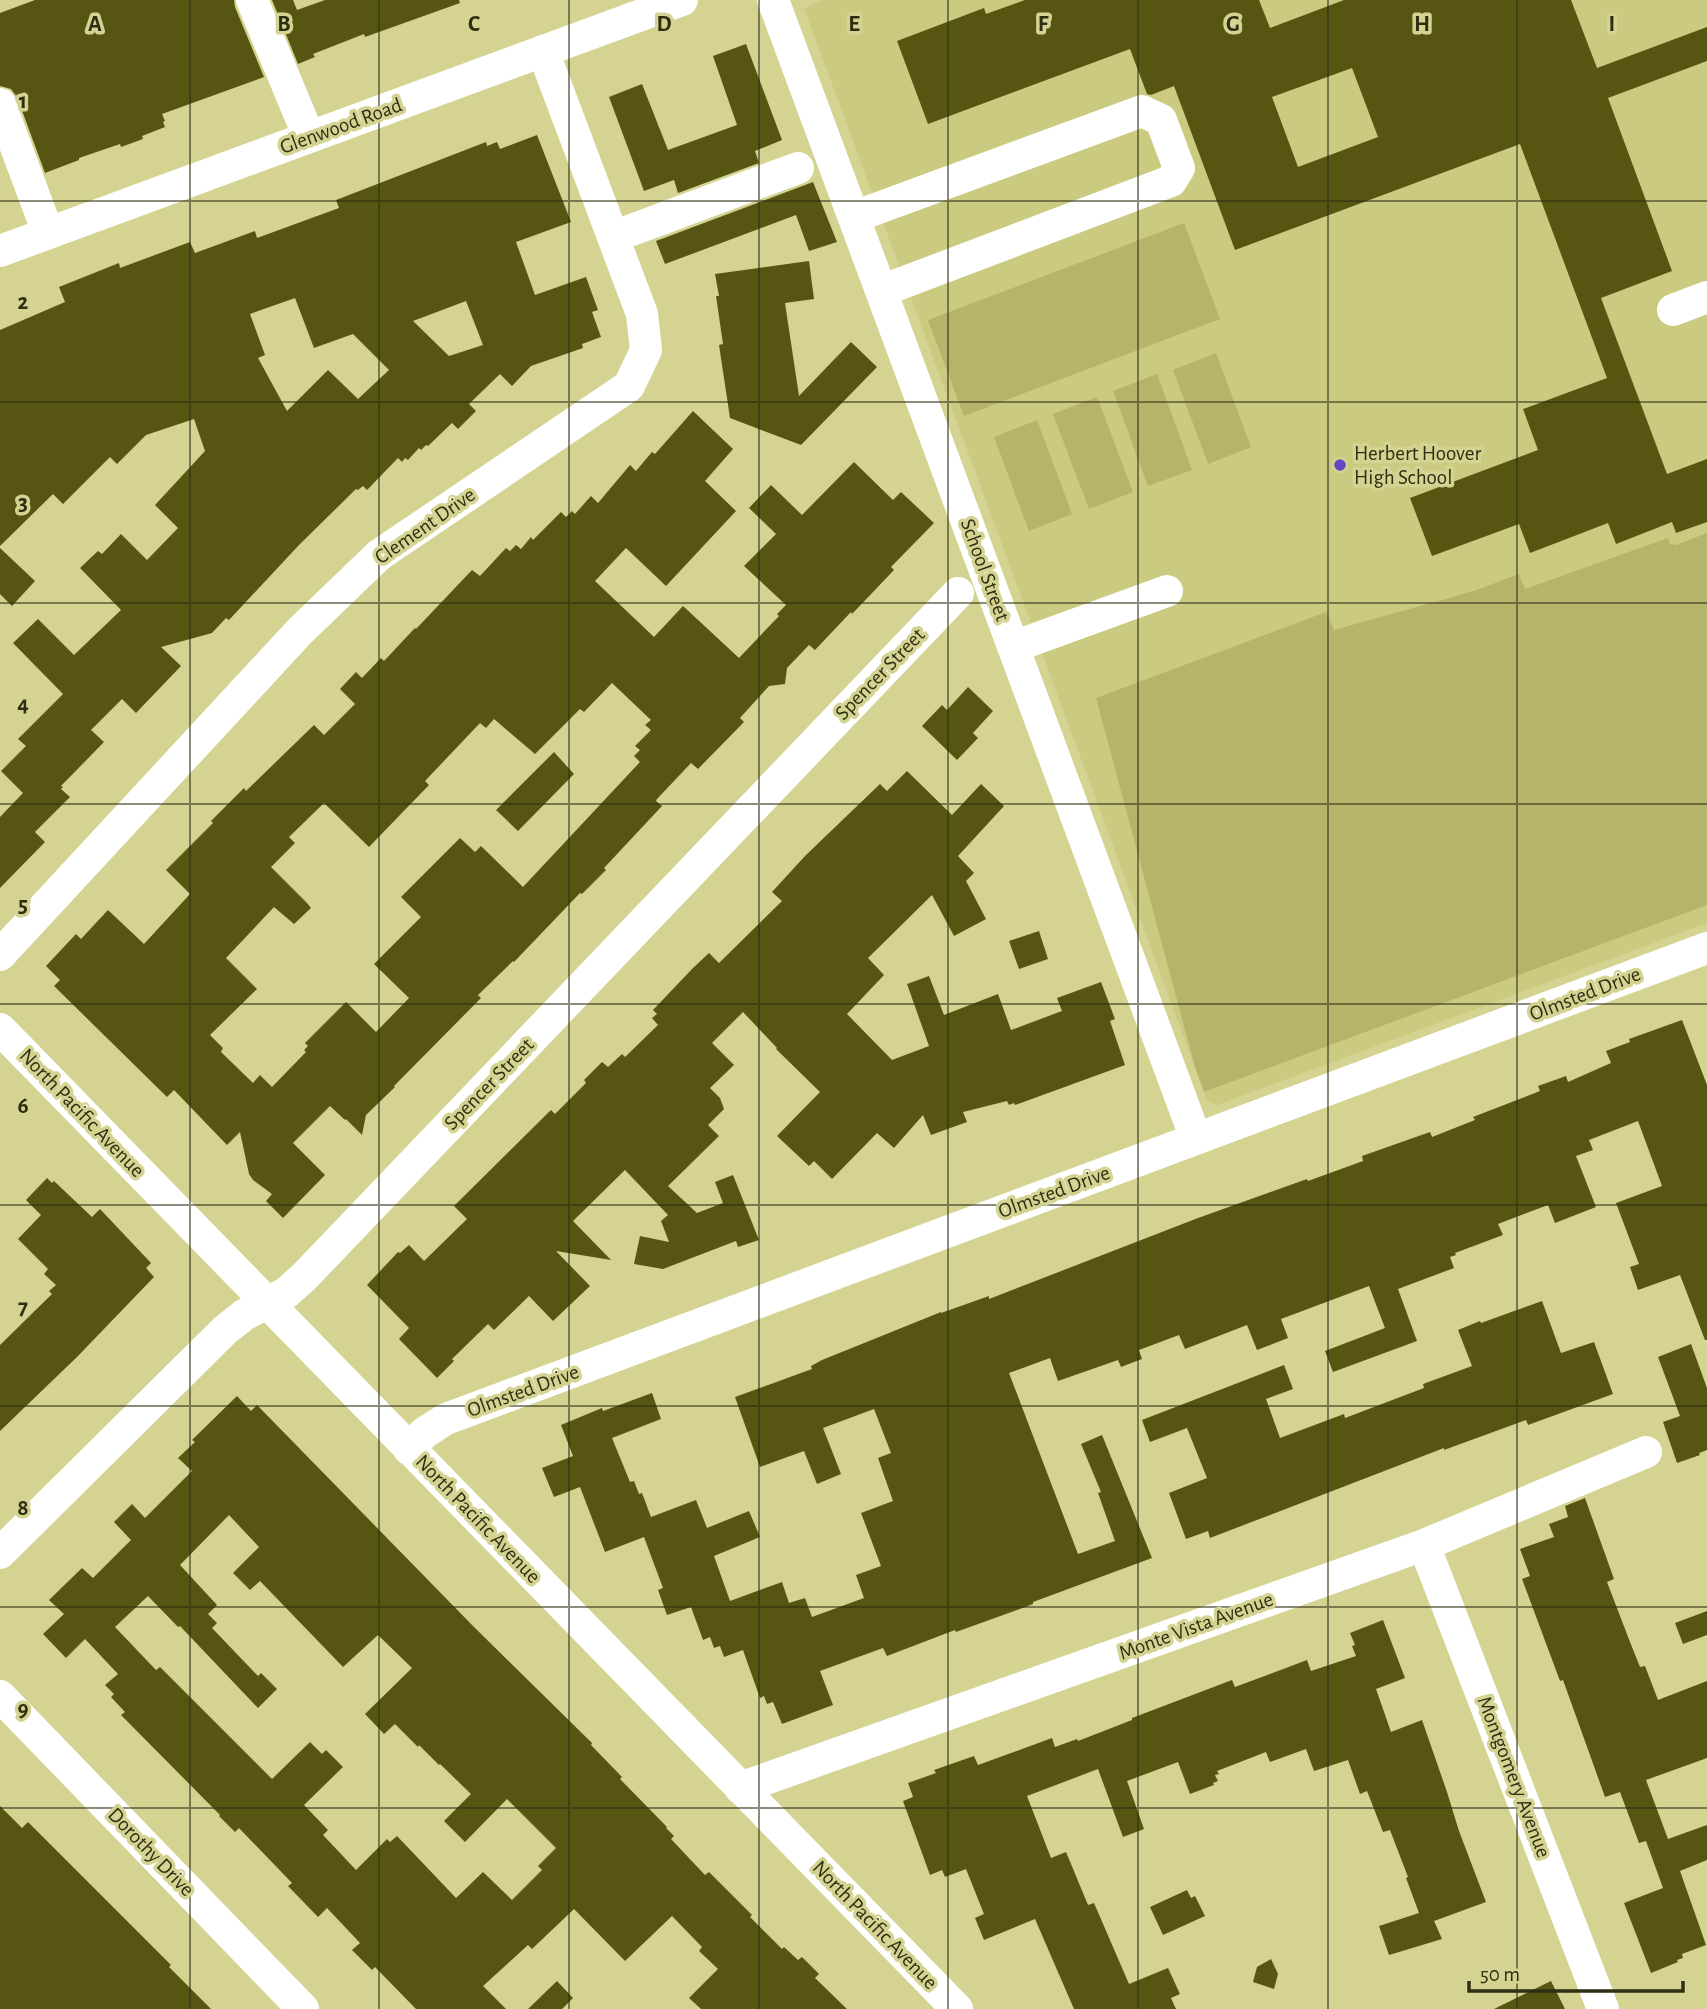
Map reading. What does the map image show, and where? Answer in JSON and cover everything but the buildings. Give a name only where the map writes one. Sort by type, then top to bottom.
[{"type":"street","points":[[252,0],[309,137]]},
{"type":"street","name":"Glenwood Road","points":[[0,251],[543,51],[627,9],[681,0]]},
{"type":"street","name":"School Street","points":[[773,0],[1196,1139]]},
{"type":"street","name":"Clement Drive","points":[[0,955],[300,631],[379,555],[629,386],[646,350],[642,314],[543,51]]},
{"type":"street","points":[[0,104],[48,233]]},
{"type":"street","points":[[854,217],[1143,111],[1161,120],[1179,168],[1171,181],[881,291]]},
{"type":"street","points":[[613,237],[798,168]]},
{"type":"street","points":[[1673,310],[1707,297]]},
{"type":"street","points":[[1013,647],[1167,591]]},
{"type":"street","name":"Spencer Street","points":[[0,1553],[225,1329],[244,1315],[286,1293],[304,1277],[958,593]]},
{"type":"street","name":"Olmsted Drive","points":[[409,1448],[424,1433],[446,1419],[1707,948]]},
{"type":"street","name":"North Pacific Avenue","points":[[0,1029],[957,2009]]},
{"type":"street","name":"Monte Vista Avenue","points":[[740,1788],[1424,1545],[1646,1452]]},
{"type":"street","name":"Montgomery Avenue","points":[[1424,1545],[1604,2009]]},
{"type":"street","name":"Dorothy Drive","points":[[0,1696],[303,2009]]},
{"type":"shaded area","name":"Herbert Hoover High School","points":[[824,0],[1707,0],[1707,923],[1217,1105],[1207,1100],[804,8]]},
{"type":"shaded area","points":[[1184,223],[1220,319],[964,416],[928,320]]},
{"type":"shaded area","points":[[1216,353],[1251,447],[1208,464],[1173,370]]},
{"type":"shaded area","points":[[1157,374],[1192,470],[1148,486],[1113,391]]},
{"type":"shaded area","points":[[1097,397],[1133,492],[1089,509],[1053,414]]},
{"type":"shaded area","points":[[1037,420],[1072,514],[1029,531],[994,437]]},
{"type":"shaded area","points":[[1707,533],[1707,905],[1204,1092],[1096,698],[1326,612],[1334,630],[1474,591],[1519,574],[1525,589],[1668,538],[1670,544],[1676,545]]},
{"type":"place","name":"Herbert Hoover High School","points":[[1340,465]]}]
